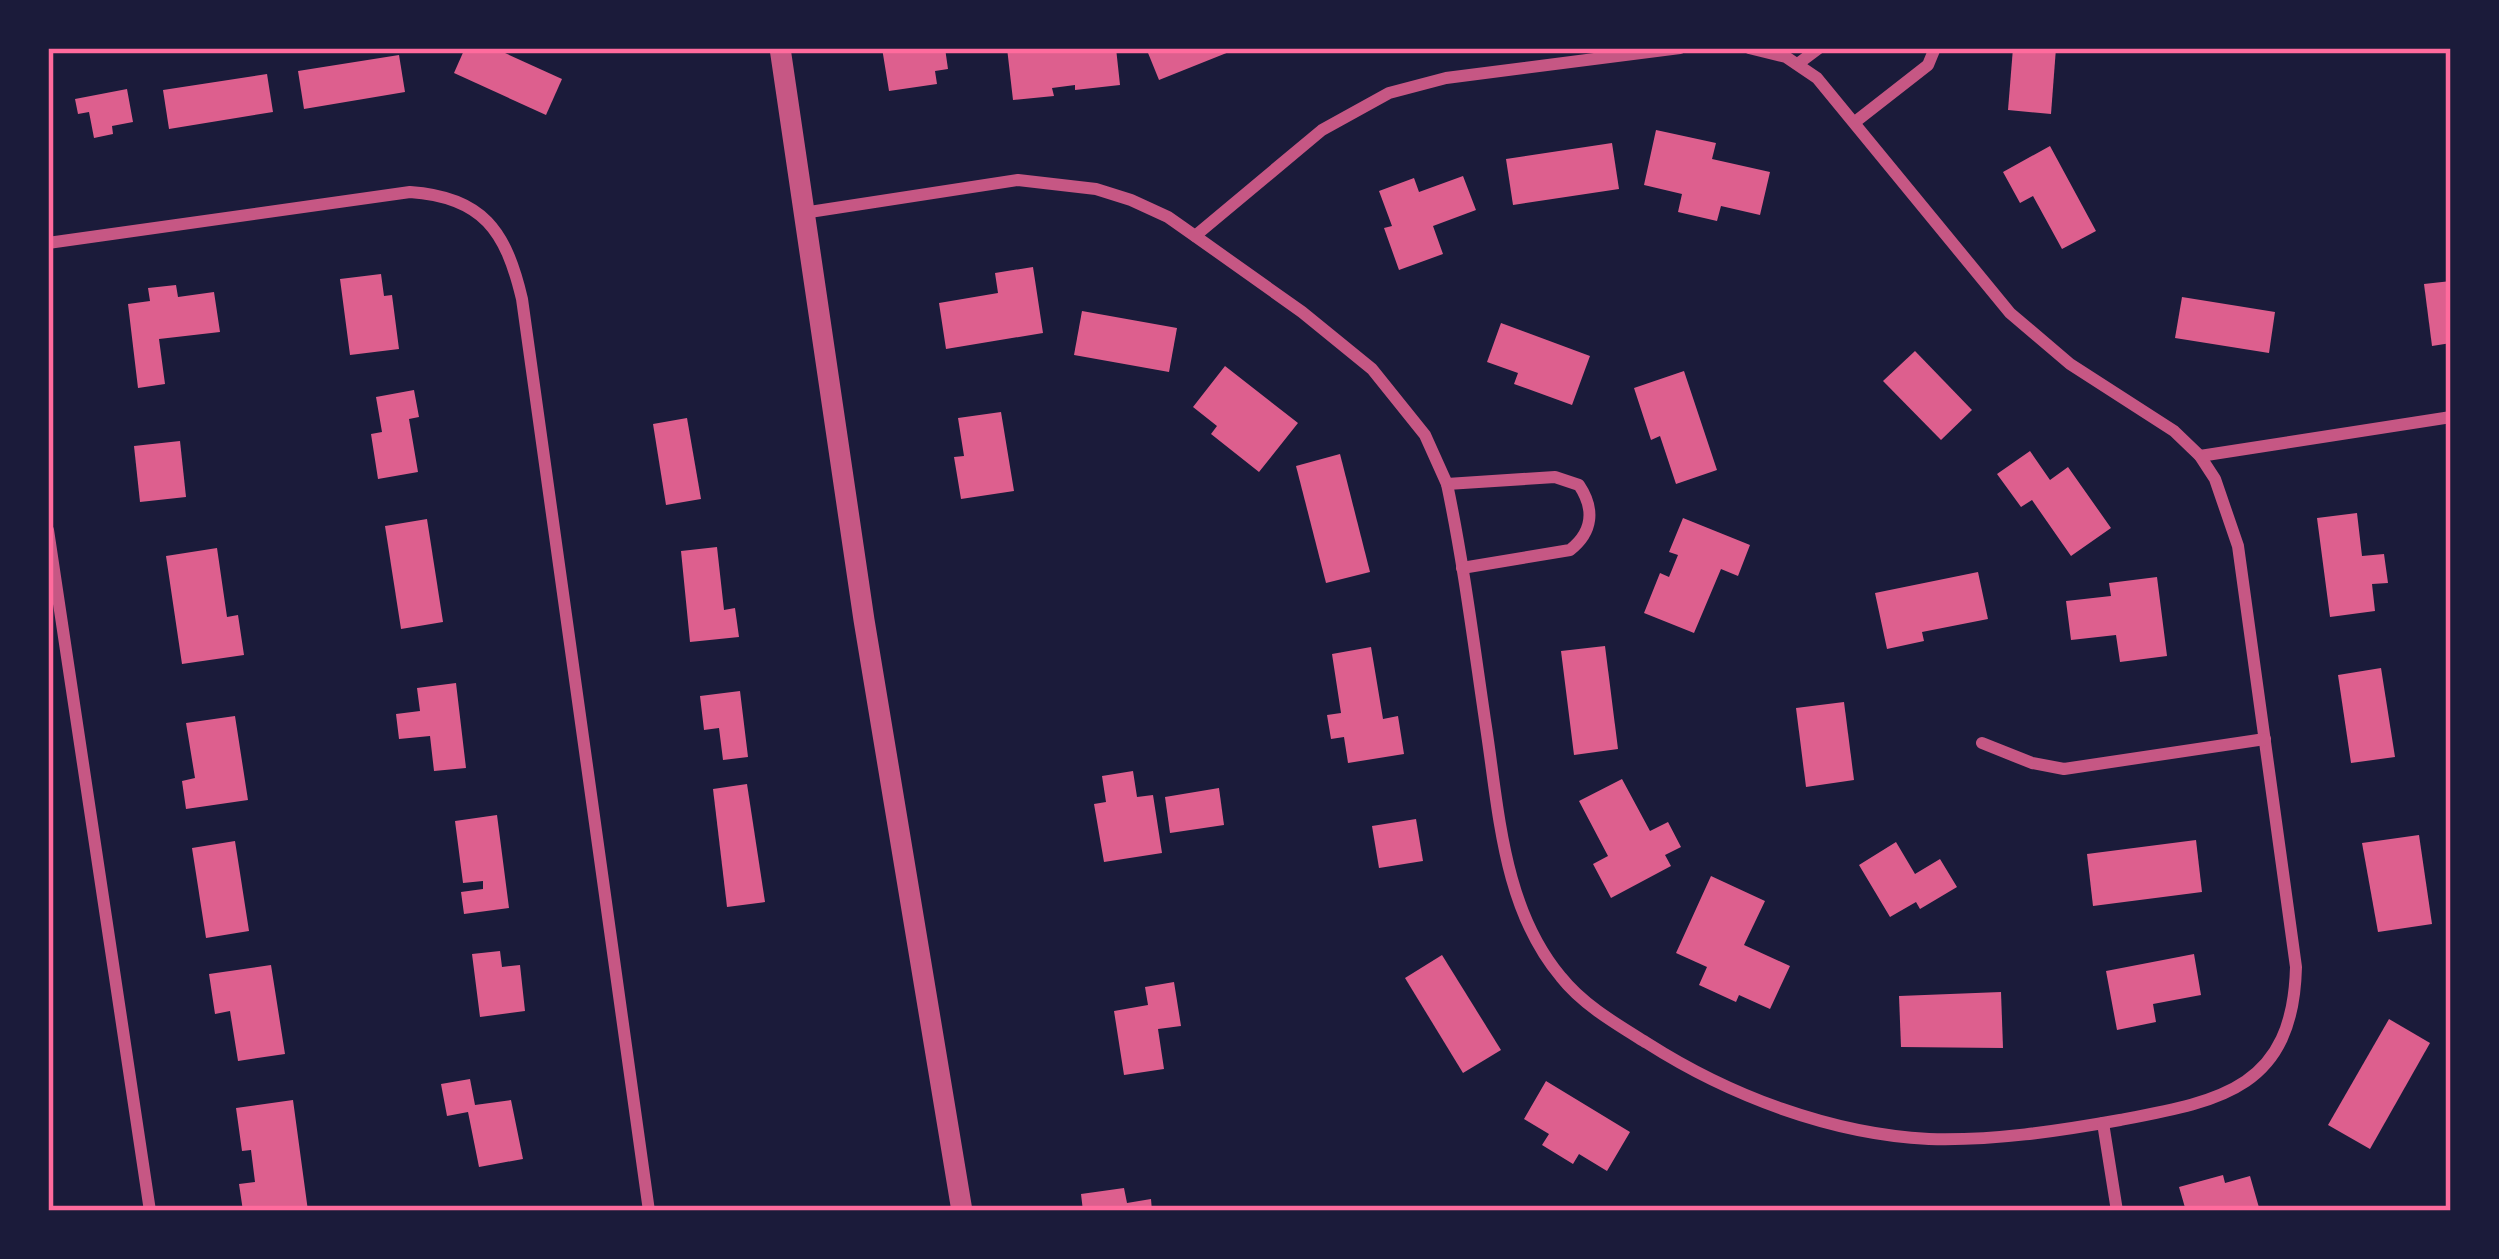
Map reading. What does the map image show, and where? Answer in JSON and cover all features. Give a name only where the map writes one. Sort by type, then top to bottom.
[{"type":"street","points":[[780,48],[864,620],[962,1211]]},
{"type":"street","points":[[1195,236],[1322,130],[1389,93],[1446,78],[1679,48]]},
{"type":"street","points":[[803,214],[980,183],[1048,181],[1131,200],[1168,217],[1302,312],[1372,369],[1425,435],[1447,484],[1507,859],[1524,915],[1562,979],[1609,1019],[1674,1060],[1762,1101],[1828,1122],[1931,1139],[2103,1123],[2221,1097],[2262,1068],[2278,1047],[2290,1019],[2296,967],[2238,546],[2215,479],[2174,431],[2044,345],[2010,313],[1855,122],[1799,63],[1749,48]]},
{"type":"street","points":[[1799,63],[1819,48]]},
{"type":"street","points":[[1855,122],[1928,65],[1935,48]]},
{"type":"street","points":[[48,243],[370,195],[440,194],[468,204],[505,243],[522,299],[650,1211]]},
{"type":"street","points":[[2200,456],[2451,417]]},
{"type":"street","points":[[1447,484],[1555,477],[1579,485],[1590,507],[1582,540],[1570,550],[1462,568]]},
{"type":"street","points":[[48,530],[150,1211]]},
{"type":"street","points":[[1982,743],[2032,763],[2064,769],[2264,740]]},
{"type":"street","points":[[2103,1123],[2117,1211]]},
{"type":"building","points":[[465,48],[494,48],[562,79],[546,115],[454,73]]},
{"type":"building","points":[[882,48],[945,48],[948,69],[935,71],[937,84],[889,91]]},
{"type":"building","points":[[1007,48],[1116,48],[1120,85],[1052,88],[1054,96],[1013,100]]},
{"type":"building","points":[[1146,48],[1239,48],[1159,80]]},
{"type":"building","points":[[2013,48],[2056,48],[2051,114],[2008,110]]},
{"type":"building","points":[[399,55],[405,92],[304,109],[298,71]]},
{"type":"building","points":[[267,74],[273,112],[169,129],[163,90]]},
{"type":"building","points":[[127,89],[133,122],[112,126],[113,134],[94,138],[89,112],[78,114],[75,99]]},
{"type":"building","points":[[1656,130],[1716,143],[1712,159],[1770,172],[1760,215],[1721,206],[1717,221],[1678,212],[1682,194],[1644,185]]},
{"type":"building","points":[[1612,143],[1619,189],[1513,205],[1506,159]]},
{"type":"building","points":[[2050,146],[2096,231],[2062,249],[2033,196],[2020,203],[2003,172]]},
{"type":"building","points":[[1463,176],[1476,210],[1433,226],[1443,254],[1399,270],[1384,228],[1392,226],[1379,191],[1414,178],[1419,192]]},
{"type":"building","points":[[1033,267],[1043,333],[946,349],[939,303],[998,293],[995,273]]},
{"type":"building","points":[[381,274],[384,296],[392,295],[399,349],[350,355],[340,279]]},
{"type":"building","points":[[2451,281],[2451,343],[2432,346],[2424,284]]},
{"type":"building","points":[[176,285],[178,297],[214,292],[220,332],[159,339],[165,384],[138,388],[128,304],[150,301],[148,288]]},
{"type":"building","points":[[2182,297],[2275,312],[2269,353],[2175,338]]},
{"type":"building","points":[[1082,311],[1177,328],[1169,372],[1074,355]]},
{"type":"building","points":[[1501,323],[1590,356],[1572,405],[1514,384],[1518,373],[1487,362]]},
{"type":"building","points":[[1915,351],[1972,410],[1941,440],[1883,381]]},
{"type":"building","points":[[1225,366],[1298,423],[1259,472],[1211,434],[1217,426],[1193,407]]},
{"type":"building","points":[[1684,371],[1717,470],[1676,484],[1660,436],[1651,440],[1634,388]]},
{"type":"building","points":[[414,390],[419,417],[409,419],[418,472],[378,479],[371,434],[382,432],[376,397]]},
{"type":"building","points":[[1001,412],[1014,491],[961,499],[954,457],[964,456],[958,418]]},
{"type":"building","points":[[687,418],[701,499],[666,505],[653,424]]},
{"type":"building","points":[[180,441],[186,497],[140,502],[134,446]]},
{"type":"building","points":[[2030,451],[2050,480],[2068,467],[2111,528],[2071,556],[2032,500],[2021,507],[1997,474]]},
{"type":"building","points":[[1340,454],[1370,572],[1326,583],[1296,466]]},
{"type":"building","points":[[2357,513],[2362,556],[2384,554],[2388,583],[2372,584],[2375,611],[2330,617],[2317,518]]},
{"type":"building","points":[[1683,518],[1750,545],[1738,576],[1721,569],[1694,633],[1644,613],[1660,573],[1669,577],[1678,555],[1669,552]]},
{"type":"building","points":[[427,519],[443,622],[401,629],[385,526]]},
{"type":"building","points":[[717,547],[724,610],[735,608],[739,637],[690,642],[681,551]]},
{"type":"building","points":[[217,548],[227,617],[238,615],[244,655],[182,664],[166,556]]},
{"type":"building","points":[[1978,572],[1988,619],[1922,632],[1924,641],[1887,649],[1875,593]]},
{"type":"building","points":[[2157,577],[2167,656],[2120,662],[2116,635],[2071,640],[2066,601],[2111,596],[2109,583]]},
{"type":"building","points":[[1605,646],[1618,749],[1574,755],[1561,651]]},
{"type":"building","points":[[1371,647],[1383,719],[1398,716],[1404,754],[1348,763],[1344,737],[1331,739],[1327,715],[1341,713],[1332,654]]},
{"type":"building","points":[[2381,668],[2395,757],[2351,763],[2338,675]]},
{"type":"building","points":[[456,683],[466,768],[434,771],[430,736],[399,739],[396,714],[420,711],[417,688]]},
{"type":"building","points":[[740,691],[748,757],[723,760],[719,728],[704,730],[700,696]]},
{"type":"building","points":[[1844,702],[1854,780],[1806,787],[1796,708]]},
{"type":"building","points":[[235,716],[248,800],[186,809],[182,781],[195,778],[186,723]]},
{"type":"building","points":[[1133,771],[1137,797],[1153,795],[1162,853],[1104,862],[1094,804],[1106,802],[1102,776]]},
{"type":"building","points":[[1622,779],[1650,831],[1668,822],[1681,847],[1665,855],[1671,866],[1611,898],[1593,864],[1608,856],[1579,801]]},
{"type":"building","points":[[747,784],[765,902],[727,907],[713,789]]},
{"type":"building","points":[[1219,788],[1224,825],[1170,833],[1165,797]]},
{"type":"building","points":[[497,815],[509,908],[464,914],[461,892],[483,889],[483,881],[463,883],[455,821]]},
{"type":"building","points":[[1416,819],[1423,861],[1379,868],[1372,826]]},
{"type":"building","points":[[2419,835],[2432,924],[2378,932],[2362,843]]},
{"type":"building","points":[[2196,840],[2202,892],[2093,906],[2087,854]]},
{"type":"building","points":[[235,841],[249,931],[206,938],[192,848]]},
{"type":"building","points":[[1896,842],[1915,874],[1940,859],[1957,887],[1920,909],[1916,902],[1890,917],[1859,865]]},
{"type":"building","points":[[1711,876],[1765,901],[1744,945],[1790,966],[1770,1009],[1739,995],[1736,1002],[1699,985],[1707,967],[1676,953]]},
{"type":"building","points":[[500,951],[502,967],[520,965],[525,1011],[480,1017],[472,954]]},
{"type":"building","points":[[2194,954],[2201,995],[2153,1004],[2156,1022],[2117,1030],[2106,971]]},
{"type":"building","points":[[1442,955],[1501,1050],[1463,1073],[1405,978]]},
{"type":"building","points":[[271,965],[285,1054],[238,1061],[230,1011],[215,1014],[209,974]]},
{"type":"building","points":[[1174,982],[1181,1026],[1158,1029],[1164,1069],[1124,1075],[1114,1011],[1148,1005],[1145,987]]},
{"type":"building","points":[[2001,992],[2003,1048],[1901,1047],[1899,996]]},
{"type":"building","points":[[2389,1019],[2430,1043],[2370,1149],[2328,1125]]},
{"type":"building","points":[[470,1079],[475,1105],[511,1100],[523,1159],[479,1167],[468,1112],[447,1116],[441,1084]]},
{"type":"building","points":[[1546,1081],[1630,1132],[1607,1171],[1579,1154],[1573,1164],[1542,1145],[1549,1134],[1524,1119]]},
{"type":"building","points":[[293,1100],[308,1211],[243,1211],[239,1184],[255,1182],[251,1150],[242,1151],[236,1108]]},
{"type":"building","points":[[2223,1175],[2225,1183],[2250,1176],[2260,1211],[2186,1211],[2179,1187]]},
{"type":"building","points":[[1124,1188],[1127,1203],[1151,1199],[1152,1211],[1083,1211],[1081,1194]]}]
